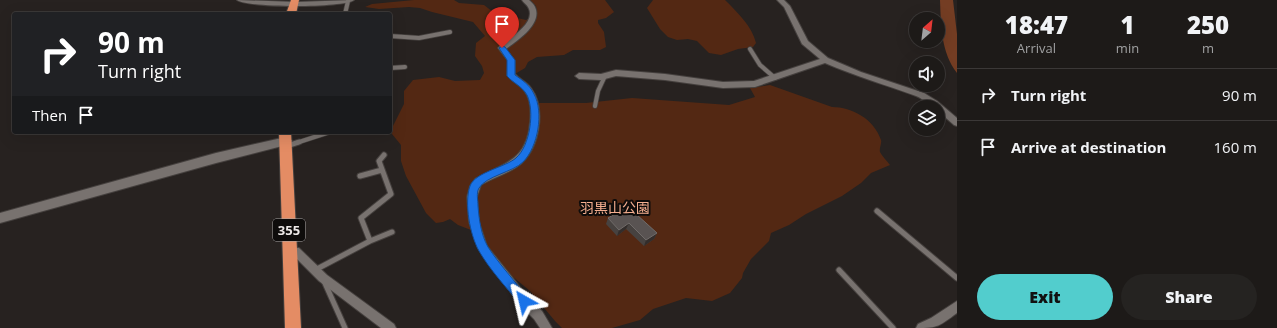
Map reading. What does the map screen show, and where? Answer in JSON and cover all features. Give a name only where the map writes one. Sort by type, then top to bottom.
[{"type":"highway","points":[[292,12],[295,2]]},
{"type":"highway","name":"355","points":[[286,140],[293,328]]},
{"type":"street","points":[[240,0],[324,3],[349,0]]},
{"type":"street","points":[[525,0],[532,7],[532,18],[524,32],[502,48],[511,60],[511,76],[524,85],[531,95],[536,118],[535,125],[528,147],[520,160],[478,182],[472,196],[474,222],[483,248],[524,301],[538,315],[546,328]]},
{"type":"street","points":[[780,0],[788,6],[805,42],[825,60],[840,68],[921,95],[934,103],[957,123]]},
{"type":"street","points":[[579,76],[606,76],[616,73],[665,77],[722,86],[755,84],[825,60]]},
{"type":"street","points":[[0,218],[286,140]]},
{"type":"street","points":[[290,252],[295,251],[319,274],[390,328]]},
{"type":"street","points":[[922,328],[935,322],[957,306]]},
{"type":"lane","points":[[346,12],[349,0]]},
{"type":"lane","points":[[392,36],[419,38],[450,32]]},
{"type":"lane","points":[[750,49],[760,65],[775,78]]},
{"type":"lane","points":[[392,68],[404,67]]},
{"type":"lane","points":[[595,106],[598,90],[606,76]]},
{"type":"lane","points":[[286,140],[319,134]]},
{"type":"lane","points":[[370,241],[361,218],[391,194],[379,161],[384,155]]},
{"type":"lane","points":[[360,176],[382,170]]},
{"type":"lane","points":[[877,211],[957,278]]},
{"type":"lane","points":[[345,328],[319,274],[370,241],[392,232]]},
{"type":"lane","points":[[839,270],[893,328]]},
{"type":"green space","name":"羽黒山公園","points":[[414,0],[454,0],[459,3],[484,5],[493,12],[526,20],[537,14],[536,6],[530,0],[605,0],[614,12],[606,18],[598,20],[598,23],[604,32],[606,47],[600,50],[573,50],[564,55],[537,57],[528,62],[525,68],[515,74],[514,80],[537,103],[586,103],[632,98],[729,105],[755,97],[750,88],[770,85],[832,107],[847,109],[868,120],[878,133],[881,141],[880,152],[890,165],[871,173],[861,183],[842,196],[806,214],[789,225],[771,233],[769,241],[751,259],[743,273],[742,278],[730,293],[712,301],[686,298],[653,309],[640,320],[612,328],[562,328],[530,291],[507,272],[471,230],[458,225],[450,219],[436,223],[426,213],[406,176],[401,161],[401,145],[392,134],[393,126],[404,104],[404,91],[413,80],[439,77],[455,81],[480,80],[484,73],[482,66],[475,56],[476,43],[485,36],[473,22],[420,8],[409,7],[379,9],[365,7],[372,4]]},
{"type":"green space","points":[[653,0],[725,0],[748,25],[756,43],[753,47],[738,49],[721,55],[709,53],[697,41],[688,39],[677,40],[668,37],[660,29],[647,8]]},
{"type":"shaded area","points":[[940,0],[953,0],[957,34],[957,73],[945,48],[945,12],[941,12]]},
{"type":"building","points":[[626,207],[657,233],[646,240],[629,223],[619,230],[608,218]]},
{"type":"route","points":[[502,48],[511,60],[511,76],[524,85],[531,95],[536,118],[535,125],[528,147],[520,160],[511,166],[483,179],[475,186],[472,196],[474,222],[483,248],[524,301]]}]
